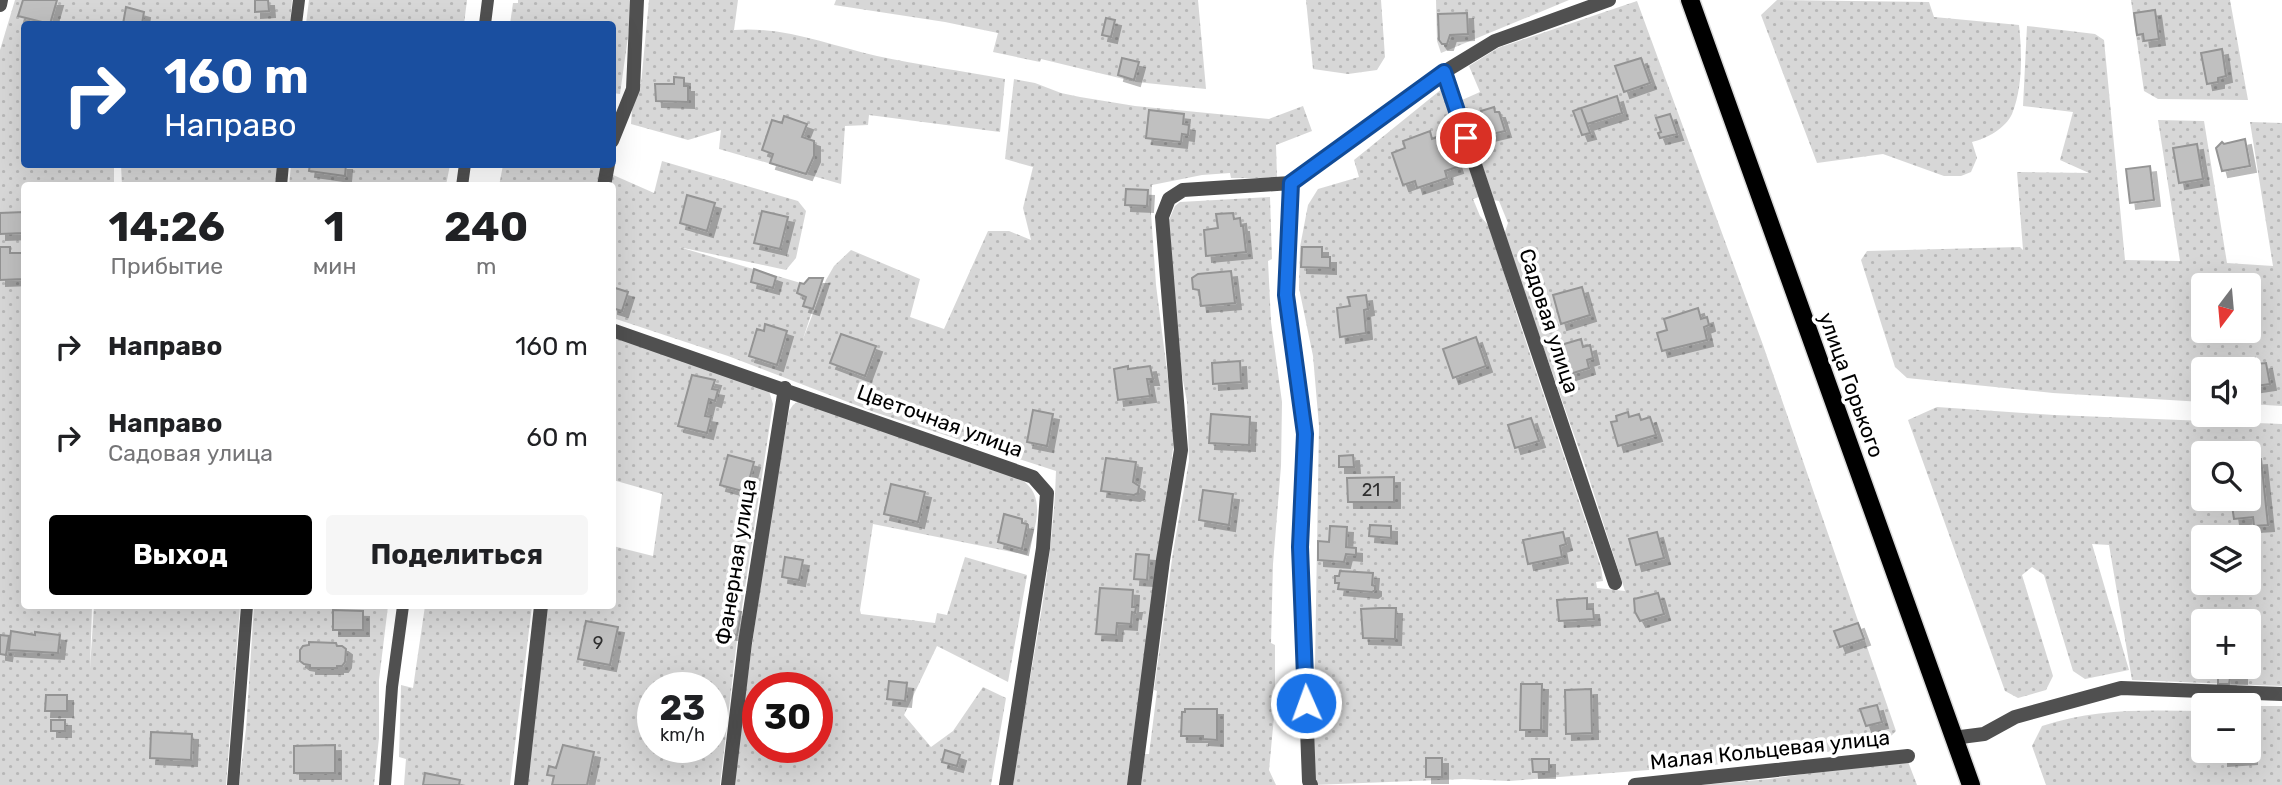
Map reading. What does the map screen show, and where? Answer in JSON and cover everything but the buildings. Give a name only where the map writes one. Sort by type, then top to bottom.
[{"type":"main road","name":"улица Горького","points":[[1689,0],[1970,785]]},
{"type":"street","points":[[616,131],[633,89],[637,0]]},
{"type":"street","points":[[1135,785],[1163,560],[1181,450],[1162,217],[1169,199],[1183,190],[1291,183],[1444,72],[1495,41],[1609,0]]},
{"type":"street","name":"Садовая улица","points":[[1444,72],[1615,583]]},
{"type":"street","points":[[1291,183],[1286,295],[1305,434],[1300,547],[1311,785]]},
{"type":"street","name":"Цветочная улица","points":[[616,331],[785,388],[1033,477],[1047,492],[1043,548],[1006,785]]},
{"type":"street","name":"Фанерная улица","points":[[727,785],[744,643],[785,388]]},
{"type":"street","points":[[521,785],[541,609]]},
{"type":"street","points":[[1954,738],[1984,734],[2015,717],[2121,688],[2282,694]]},
{"type":"street","name":"Малая Кольцевая улица","points":[[1635,785],[1908,756]]},
{"type":"lane","points":[[296,21],[299,0]]},
{"type":"lane","points":[[485,21],[488,0]]},
{"type":"lane","points":[[233,785],[247,609]]},
{"type":"lane","points":[[385,785],[392,687],[403,609]]},
{"type":"shaded area","points":[[15,0],[292,0],[290,21],[21,21],[21,168],[114,168],[114,182],[21,182],[21,609],[92,609],[90,669],[94,609],[240,609],[226,785],[0,785],[0,50]]},
{"type":"shaded area","points":[[309,0],[467,0],[464,21],[306,21]]},
{"type":"shaded area","points":[[518,0],[631,0],[620,94],[616,93],[616,21],[510,21],[513,3],[518,3]]},
{"type":"shaded area","points":[[649,0],[738,0],[734,30],[771,31],[806,37],[877,56],[1005,79],[1000,132],[869,115],[868,125],[845,126],[841,184],[719,149],[721,130],[688,140],[631,124],[633,96],[637,84],[641,84]]},
{"type":"shaded area","points":[[836,0],[1198,0],[1206,89],[1136,82],[1041,59],[1040,62],[993,52],[998,33],[834,5]]},
{"type":"shaded area","points":[[1306,0],[1381,0],[1385,57],[1377,70],[1348,74],[1313,69]]},
{"type":"shaded area","points":[[1436,0],[1569,0],[1441,53],[1437,41]]},
{"type":"shaded area","points":[[1777,0],[1929,2],[1934,17],[2019,25],[2021,70],[2012,114],[1995,132],[1972,142],[1977,158],[1971,172],[1961,176],[1944,176],[1883,154],[1817,163],[1761,15]]},
{"type":"shaded area","points":[[2131,0],[2230,0],[2248,100],[2158,99],[2144,91]]},
{"type":"shaded area","points":[[1637,1],[1763,345],[1896,731],[1885,742],[1853,749],[1713,765],[1509,781],[1464,779],[1313,785],[1319,426],[1313,356],[1299,288],[1300,247],[1308,205],[1318,189],[1359,177],[1354,160],[1443,88],[1479,197],[1473,199],[1480,216],[1490,227],[1601,567],[1603,581],[1596,582],[1597,588],[1625,591],[1585,466],[1504,235],[1508,223],[1499,201],[1493,200],[1462,100],[1480,92],[1469,66],[1498,48]]},
{"type":"shaded area","points":[[2027,26],[2095,34],[2104,40],[2125,260],[2180,261],[2158,120],[2204,121],[2227,263],[2273,266],[2250,122],[2282,123],[2282,406],[2261,405],[2261,357],[2191,357],[2191,401],[2053,393],[1907,378],[1895,367],[1861,260],[1867,251],[2020,247],[2023,250],[2017,172],[2089,173],[2060,160],[2073,112],[2023,106]]},
{"type":"shaded area","points":[[1014,79],[1035,83],[1061,93],[1135,106],[1269,119],[1303,106],[1312,131],[1276,145],[1277,178],[1231,178],[1230,173],[1202,175],[1152,185],[1151,213],[1156,285],[1175,434],[1127,785],[1013,785],[1045,589],[1056,471],[874,412],[728,356],[616,319],[616,182],[610,182],[611,174],[654,193],[662,161],[798,201],[806,211],[796,258],[786,270],[679,247],[804,284],[809,278],[823,278],[803,339],[826,280],[834,266],[851,250],[920,279],[910,317],[944,329],[988,231],[1009,231],[1031,240],[1023,208],[1033,167],[1005,159]]},
{"type":"shaded area","points":[[121,168],[277,168],[275,182],[122,182]]},
{"type":"shaded area","points":[[291,168],[449,168],[447,182],[289,182]]},
{"type":"shaded area","points":[[502,168],[609,168],[601,182],[500,182]]},
{"type":"shaded area","points":[[1270,197],[1272,259],[1268,261],[1271,322],[1282,402],[1271,643],[1275,645],[1275,706],[1269,770],[1276,785],[1141,785],[1145,754],[1149,754],[1157,691],[1154,690],[1189,461],[1187,402],[1176,342],[1169,220],[1175,206],[1180,202]]},
{"type":"shaded area","points":[[616,338],[768,388],[773,404],[728,717],[728,672],[637,672],[637,763],[723,763],[720,785],[526,785],[546,609],[616,609],[616,547],[653,556],[662,494],[616,481]]},
{"type":"shaded area","points":[[799,401],[1022,480],[1035,496],[1037,515],[1027,555],[873,524],[861,614],[935,623],[937,613],[947,615],[965,557],[1027,575],[1008,682],[937,646],[904,715],[931,747],[953,731],[983,687],[1006,698],[991,785],[733,785],[742,720],[742,763],[833,763],[833,672],[749,672],[789,411]]},
{"type":"shaded area","points":[[1937,407],[2191,420],[2191,427],[2261,427],[2261,423],[2282,424],[2282,686],[2132,680],[2109,545],[2092,544],[2129,670],[2085,679],[2073,671],[2044,575],[2032,567],[2022,575],[2053,676],[2046,690],[2018,698],[2005,691],[1908,420]]},
{"type":"shaded area","points":[[254,609],[388,609],[379,680],[379,738],[374,785],[239,785],[246,729]]},
{"type":"shaded area","points":[[425,609],[532,609],[510,785],[404,785],[406,759],[399,757],[401,685],[413,688]]},
{"type":"shaded area","points":[[2261,706],[2282,706],[2282,785],[2046,785],[2032,746],[2042,726],[2101,713],[2191,711],[2191,763],[2261,763]]},
{"type":"shaded area","points":[[1907,759],[1917,785],[1701,785],[1770,779]]},
{"type":"route","points":[[1306,703],[1300,547],[1305,434],[1286,295],[1291,183],[1444,72],[1466,138]]}]
